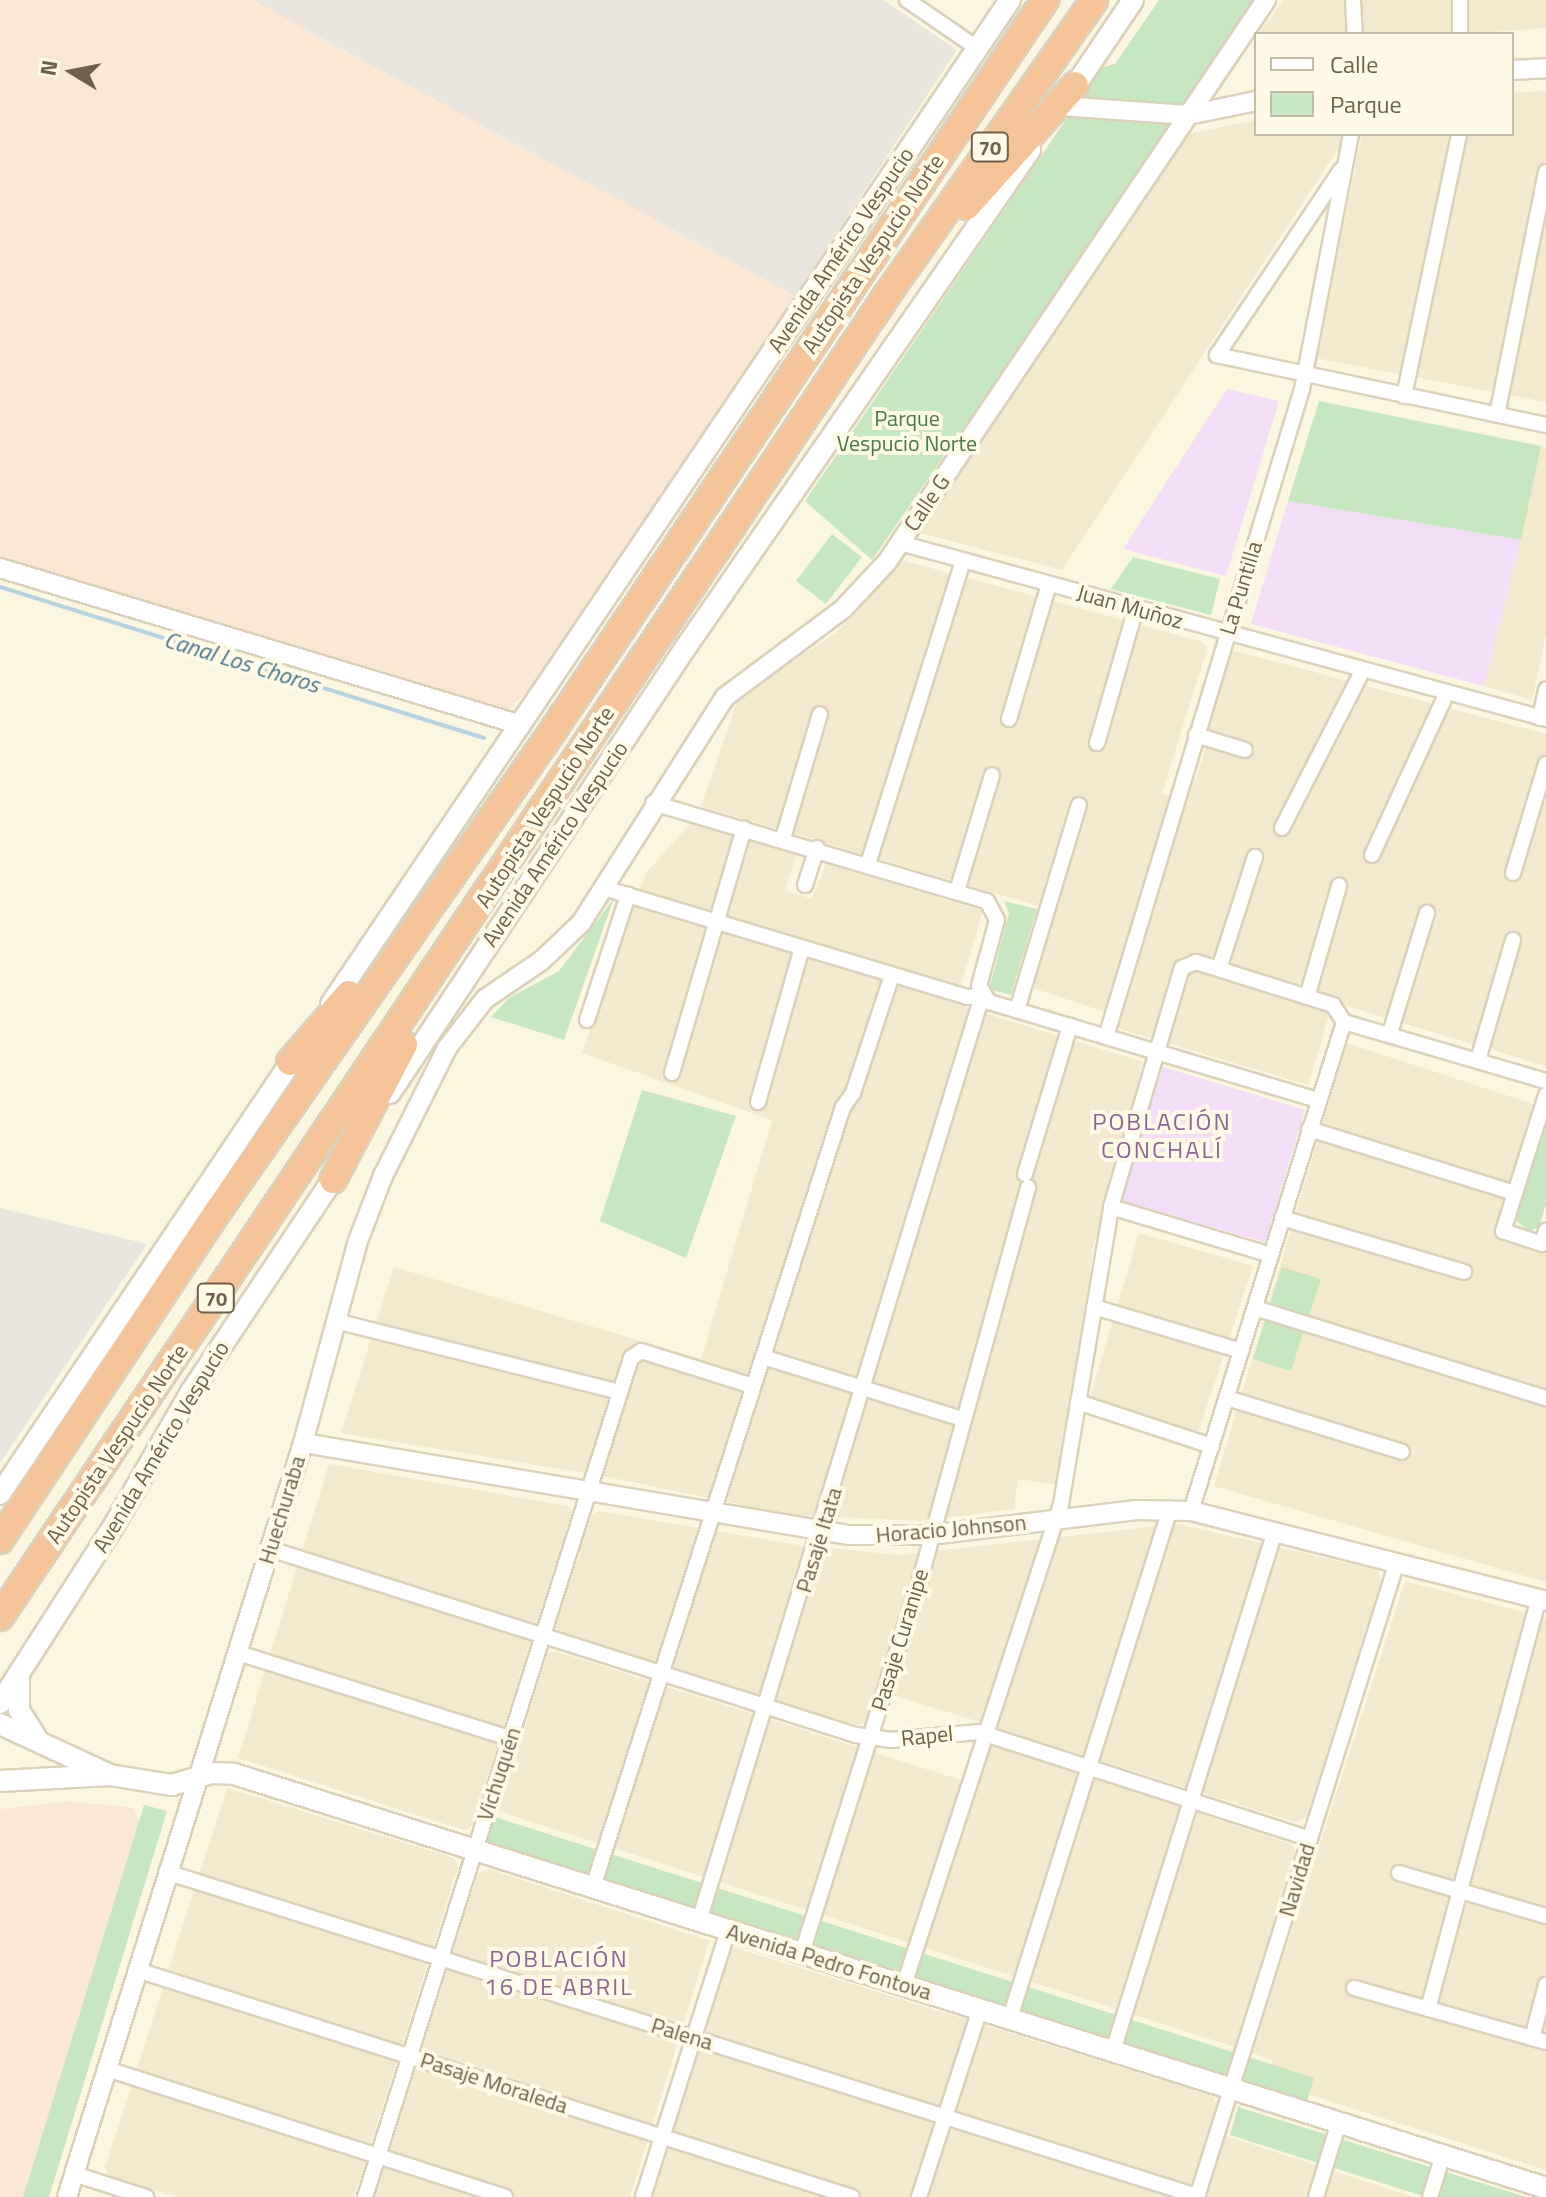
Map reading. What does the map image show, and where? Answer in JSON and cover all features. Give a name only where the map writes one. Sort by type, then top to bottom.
[{"type":"highway","points":[[1021,35],[1038,0]]},
{"type":"highway","name":"Autopista Vespucio Norte","points":[[0,1540],[365,995],[468,854],[1045,0]]},
{"type":"highway","name":"Autopista Vespucio Norte","points":[[0,1617],[433,978],[887,295],[1094,0]]},
{"type":"highway","points":[[887,295],[1068,95]]},
{"type":"highway","points":[[290,1062],[468,854]]},
{"type":"highway","points":[[333,1180],[398,1058],[433,978]]},
{"type":"main road","name":"Avenida Américo Vespucio","points":[[0,1494],[1010,0]]},
{"type":"main road","name":"Avenida Américo Vespucio","points":[[0,1703],[113,1527],[191,1392],[688,644],[1133,0]]},
{"type":"main road","points":[[19,1673],[19,1710],[36,1737]]},
{"type":"main road","name":"Avenida Pedro Fontova","points":[[0,1724],[36,1737],[110,1775]]},
{"type":"main road","name":"Avenida Pedro Fontova","points":[[0,1781],[110,1775],[172,1785],[211,1773],[234,1774],[1443,2155],[1542,2190]]},
{"type":"street","points":[[907,0],[977,48]]},
{"type":"street","name":"Calle G","points":[[604,888],[653,803],[725,697],[843,609],[900,543],[1266,0]]},
{"type":"street","points":[[1353,0],[1355,32]]},
{"type":"street","points":[[1460,0],[1460,32]]},
{"type":"street","points":[[1514,70],[1546,68]]},
{"type":"street","points":[[1068,95],[1188,115],[1254,101]]},
{"type":"street","name":"La Puntilla","points":[[1106,1037],[1304,376],[1351,136]]},
{"type":"street","points":[[1404,396],[1459,136]]},
{"type":"street","points":[[1346,163],[1217,355],[1304,376],[1546,425]]},
{"type":"street","points":[[1497,415],[1546,172]]},
{"type":"street","name":"Juan Muñoz","points":[[900,543],[1446,695],[1543,719]]},
{"type":"street","points":[[868,864],[963,560]]},
{"type":"street","points":[[0,568],[521,725]]},
{"type":"street","points":[[1009,719],[1049,584]]},
{"type":"street","points":[[1097,743],[1136,608]]},
{"type":"street","points":[[1282,828],[1362,672]]},
{"type":"street","points":[[1543,719],[1546,690]]},
{"type":"street","points":[[1372,855],[1446,695]]},
{"type":"street","points":[[783,838],[820,714]]},
{"type":"street","points":[[1196,735],[1245,750]]},
{"type":"street","points":[[1513,873],[1546,764]]},
{"type":"street","points":[[957,891],[992,775]]},
{"type":"street","name":"Pasaje Itata","points":[[653,803],[783,838],[957,891],[987,901],[997,914],[980,981],[982,996],[821,1532],[699,1921]]},
{"type":"street","points":[[1017,1010],[1079,805]]},
{"type":"street","points":[[672,1073],[744,828]]},
{"type":"street","points":[[805,885],[817,848]]},
{"type":"street","points":[[1219,969],[1255,857]]},
{"type":"street","points":[[1307,997],[1339,886]]},
{"type":"street","points":[[604,888],[967,997],[982,996],[1017,1010],[1318,1100]]},
{"type":"street","name":"Huechuraba","points":[[67,2197],[194,1780],[238,1653],[303,1443],[335,1321],[377,1191],[456,1032],[485,999],[566,939],[604,888]]},
{"type":"street","points":[[587,1020],[628,895]]},
{"type":"street","points":[[1390,1033],[1427,913]]},
{"type":"street","points":[[1478,1060],[1513,940]]},
{"type":"street","points":[[758,1102],[802,948]]},
{"type":"street","points":[[904,1985],[1055,1520],[1111,1207],[1157,1052],[1188,962],[1339,1007],[1344,1022],[1191,1511]]},
{"type":"street","points":[[593,1887],[843,1107],[853,1093],[892,975]]},
{"type":"street","points":[[1344,1022],[1546,1081]]},
{"type":"street","name":"Pasaje Curanipe","points":[[802,1953],[930,1535],[1070,1026]]},
{"type":"street","points":[[1544,1237],[1503,1231],[1546,1095]]},
{"type":"street","points":[[1309,1129],[1514,1193]]},
{"type":"street","points":[[1111,1207],[1271,1255]]},
{"type":"street","points":[[1282,1218],[1464,1272]]},
{"type":"street","points":[[1094,1307],[1242,1351]]},
{"type":"street","points":[[1255,1308],[1546,1398]]},
{"type":"street","points":[[335,1321],[620,1392]]},
{"type":"street","name":"Vichuquén","points":[[365,2197],[620,1392],[636,1352],[753,1386]]},
{"type":"street","points":[[763,1357],[962,1419]]},
{"type":"street","points":[[1227,1398],[1402,1452]]},
{"type":"street","points":[[1078,1402],[1212,1446]]},
{"type":"street","name":"Horacio Johnson","points":[[303,1443],[821,1532],[930,1535],[1170,1509],[1191,1511],[1542,1600]]},
{"type":"street","points":[[1010,2018],[1170,1509]]},
{"type":"street","points":[[1113,2051],[1275,1531]]},
{"type":"street","name":"Rapel","points":[[270,1549],[869,1739],[984,1734],[1310,1839]]},
{"type":"street","name":"Navidad","points":[[1197,2196],[1397,1562]]},
{"type":"street","points":[[1428,2009],[1542,1600]]},
{"type":"street","points":[[238,1653],[510,1738]]},
{"type":"street","name":"Palena","points":[[166,1872],[1197,2196]]},
{"type":"street","points":[[1399,1873],[1546,1916]]},
{"type":"street","points":[[643,2197],[728,1930]]},
{"type":"street","name":"Pasaje Moraleda","points":[[137,1970],[852,2197]]},
{"type":"street","points":[[1354,1988],[1539,2040],[1546,1985]]},
{"type":"street","points":[[919,2197],[980,2009]]},
{"type":"street","points":[[107,2069],[505,2197]]},
{"type":"street","points":[[1316,2197],[1339,2122]]},
{"type":"street","points":[[1430,2197],[1443,2155]]},
{"type":"street","points":[[74,2174],[146,2197]]},
{"type":"shaded area","points":[[0,0],[252,0],[795,296],[553,668],[507,711],[0,574]]},
{"type":"shaded area","points":[[252,0],[883,0],[957,50],[795,296]]},
{"type":"shaded area","points":[[1283,0],[1546,0],[1546,28],[1491,32],[1260,32]]},
{"type":"shaded area","points":[[1546,91],[1546,402],[1316,358],[1362,136],[1514,136],[1514,93]]},
{"type":"shaded area","points":[[1254,120],[1254,136],[1342,136],[1340,146],[1062,570],[920,533],[1188,134]]},
{"type":"shaded area","points":[[1227,389],[1279,401],[1226,576],[1123,549]]},
{"type":"shaded area","points":[[1541,446],[1546,447],[1546,634],[1532,700],[1484,686]]},
{"type":"shaded area","points":[[1288,501],[1521,540],[1484,686],[1251,624]]},
{"type":"shaded area","points":[[901,560],[1203,642],[1207,649],[1162,793],[1187,802],[1211,735],[1205,732],[1228,654],[1235,651],[1546,734],[1546,1066],[1333,1002],[1308,1085],[1114,1027],[1117,1016],[1030,987],[1052,910],[701,806],[739,697],[837,632]]},
{"type":"shaded area","points":[[691,823],[796,855],[785,890],[812,899],[826,864],[983,911],[955,1004],[1143,1062],[1094,1244],[1060,1485],[1018,1479],[1014,1509],[921,1521],[790,1515],[603,1476],[341,1433],[394,1267],[701,1359],[772,1120],[582,1053],[646,873]]},
{"type":"shaded area","points":[[1347,1043],[1533,1104],[1495,1235],[1546,1246],[1546,1582],[1214,1486]]},
{"type":"shaded area","points":[[1163,1067],[1305,1110],[1265,1242],[1120,1200]]},
{"type":"shaded area","points":[[0,1208],[147,1244],[0,1463]]},
{"type":"shaded area","points":[[1139,1233],[1253,1266],[1198,1433],[1089,1400]]},
{"type":"shaded area","points":[[329,1464],[568,1506],[572,1511],[472,1826],[464,1830],[238,1758]]},
{"type":"shaded area","points":[[598,1511],[798,1545],[900,1555],[1177,1524],[1377,1570],[1381,1580],[1306,1818],[1295,1822],[878,1690],[867,1721],[857,1725],[561,1633],[556,1627],[592,1515]]},
{"type":"shaded area","points":[[1405,1581],[1546,1618],[1546,2170],[1267,2081],[1273,2060],[1252,2053]]},
{"type":"shaded area","points":[[555,1651],[973,1784],[987,1743],[1291,1844],[1296,1852],[1235,2047],[498,1811],[548,1654]]},
{"type":"shaded area","points":[[227,1788],[454,1858],[458,1867],[354,2197],[177,2197],[109,2176],[105,2168]]},
{"type":"shaded area","points":[[68,1801],[134,1808],[139,1822],[23,2197],[0,2197],[0,1809]]},
{"type":"shaded area","points":[[488,1869],[709,1941],[630,2197],[375,2197],[478,1874]]},
{"type":"shaded area","points":[[736,1948],[1213,2096],[1216,2105],[1187,2197],[649,2197],[729,1951]]},
{"type":"shaded area","points":[[1226,2136],[1413,2197],[1207,2197]]},
{"type":"green space","name":"Parque Vespucio Norte","points":[[1159,0],[1258,0],[872,560],[805,501],[1102,67],[1115,64]]},
{"type":"green space","points":[[1319,401],[1541,446],[1521,540],[1288,501]]},
{"type":"green space","points":[[832,534],[862,557],[826,604],[796,581]]},
{"type":"green space","points":[[1133,557],[1220,579],[1211,615],[1111,589]]},
{"type":"green space","points":[[614,898],[564,1040],[491,1017],[509,998],[559,971]]},
{"type":"green space","points":[[1004,901],[1037,909],[1011,995],[989,989],[1009,913]]},
{"type":"green space","points":[[642,1090],[736,1116],[686,1258],[600,1221]]},
{"type":"green space","points":[[1546,1113],[1546,1204],[1539,1227],[1529,1231],[1514,1219]]},
{"type":"green space","points":[[1282,1267],[1321,1279],[1308,1319],[1269,1307]]},
{"type":"green space","points":[[1266,1318],[1304,1330],[1291,1371],[1253,1359]]},
{"type":"green space","points":[[144,1805],[167,1811],[49,2197],[23,2197]]},
{"type":"green space","points":[[495,1817],[1314,2078],[1306,2105],[486,1845]]},
{"type":"green space","points":[[1238,2107],[1526,2197],[1426,2197],[1230,2135]]},
{"type":"waterway","name":"Canal Los Choros","points":[[0,587],[484,738]]},
{"type":"district","name":"POBLACIÓN CONCHALÍ","points":[[1162,1136]]},
{"type":"district","name":"POBLACIÓN 16 DE ABRIL","points":[[559,1973]]}]
